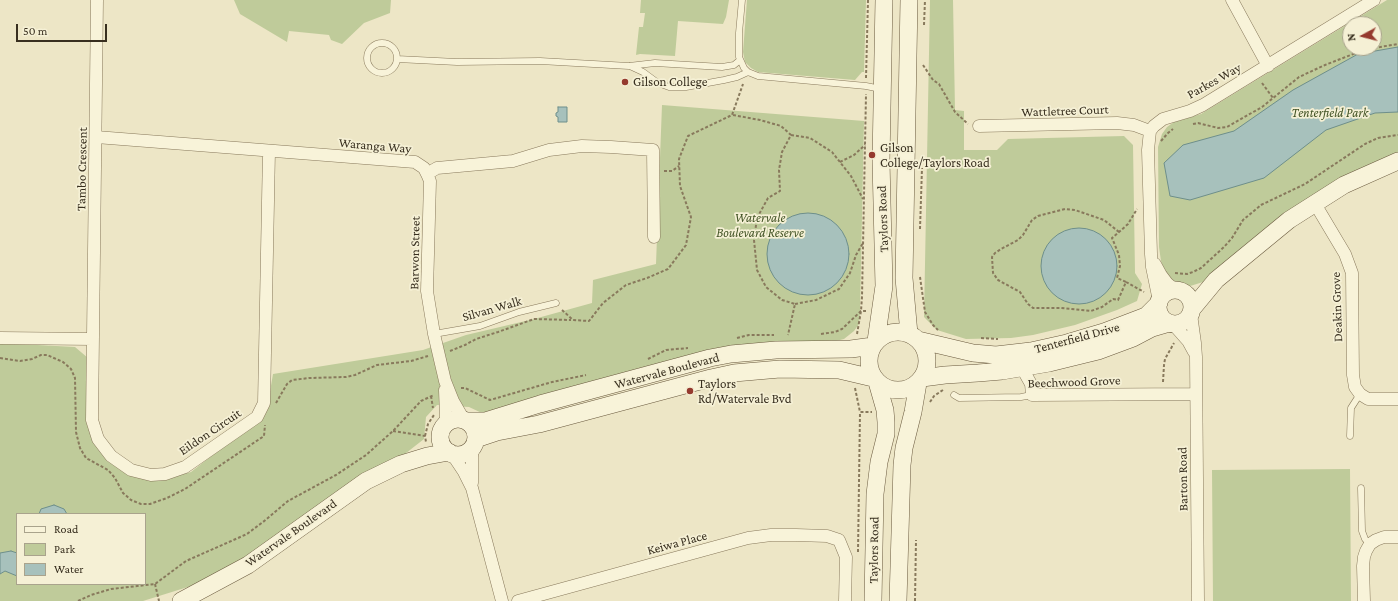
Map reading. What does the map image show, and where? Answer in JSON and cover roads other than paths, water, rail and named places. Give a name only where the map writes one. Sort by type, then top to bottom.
[{"type":"street","name":"Tambo Crescent","points":[[93,339],[98,0]]},
{"type":"street","name":"Taylors Road","points":[[874,343],[884,286],[882,168],[884,0]]},
{"type":"street","name":"Taylors Road","points":[[909,0],[904,278],[914,337]]},
{"type":"street","points":[[1232,0],[1268,66]]},
{"type":"street","name":"Parkes Way","points":[[1150,131],[1163,119],[1204,105],[1374,0]]},
{"type":"street","points":[[883,90],[896,86],[900,80],[908,47]]},
{"type":"street","name":"Wattletree Court","points":[[979,126],[1117,123],[1134,125],[1150,131]]},
{"type":"street","points":[[1150,131],[1148,165],[1152,267],[1167,293],[1190,298],[1191,311],[1183,322],[1175,327],[1165,320],[1160,313],[1167,293]]},
{"type":"street","name":"Waranga Way","points":[[96,137],[415,162],[424,168],[427,174]]},
{"type":"street","points":[[427,174],[437,168],[514,161],[549,150],[582,146],[653,150],[654,237]]},
{"type":"street","name":"Eildon Circuit","points":[[93,339],[92,420],[98,438],[111,456],[131,470],[151,475],[165,474],[185,467],[256,417],[264,402],[269,151]]},
{"type":"street","name":"Tenterfield Drive","points":[[1191,311],[1216,280],[1270,234],[1314,202],[1344,185],[1398,161]]},
{"type":"street","name":"Barwon Street","points":[[427,174],[430,181],[427,291],[434,334],[446,387],[446,416],[444,426]]},
{"type":"street","name":"Deakin Grove","points":[[1314,202],[1345,254],[1352,273],[1353,375],[1355,387],[1360,394]]},
{"type":"street","name":"Tenterfield Drive","points":[[914,337],[946,347],[986,355],[1049,348],[1098,334],[1141,318],[1151,312],[1167,293],[1216,280]]},
{"type":"street","name":"Barton Road","points":[[1191,311],[1196,357],[1198,601]]},
{"type":"street","name":"Tenterfield Drive","points":[[920,381],[945,375],[978,374],[1049,364],[1098,351],[1133,338],[1152,328],[1175,327]]},
{"type":"street","name":"Barton Road","points":[[1175,327],[1192,346],[1196,357]]},
{"type":"street","points":[[891,332],[900,332],[914,337],[924,346],[927,354],[926,371],[920,381],[910,388],[901,391],[884,387],[875,380],[870,372],[868,358],[874,343],[891,332]]},
{"type":"street","points":[[0,338],[93,339]]},
{"type":"street","name":"Watervale Boulevard","points":[[465,420],[480,422],[490,420],[540,404],[731,354],[776,350],[851,350],[874,343]]},
{"type":"street","name":"Tenterfield Drive","points":[[1022,368],[1031,384],[1032,395]]},
{"type":"street","name":"Watervale Boulevard","points":[[475,442],[497,432],[539,424],[710,378],[734,373],[780,369],[839,370],[875,380]]},
{"type":"street","name":"Taylors Road","points":[[873,601],[875,494],[878,468],[886,434],[885,412],[875,380]]},
{"type":"street","name":"Taylors Road","points":[[898,601],[902,465],[904,448],[920,381]]},
{"type":"street","name":"Barwon Street","points":[[446,387],[465,420]]},
{"type":"street","name":"Beechwood Grove","points":[[1032,395],[1196,394]]},
{"type":"street","points":[[1360,394],[1368,399],[1398,399]]},
{"type":"street","points":[[472,488],[471,466],[475,442],[474,429],[465,420],[453,420],[444,426],[440,433],[442,444],[451,453],[464,472],[472,488],[502,601]]},
{"type":"street","name":"Watervale Boulevard","points":[[401,464],[426,440],[444,426]]},
{"type":"street","points":[[451,453],[459,455],[464,453],[470,450],[475,442]]},
{"type":"street","name":"Watervale Boulevard","points":[[181,601],[248,565],[344,496],[366,482],[401,464],[427,456],[451,453]]},
{"type":"street","name":"Keiwa Place","points":[[518,601],[748,538],[771,535],[827,536],[839,540],[846,557],[845,601]]},
{"type":"street","points":[[1364,601],[1364,557],[1370,544],[1376,540],[1384,538],[1398,537]]},
{"type":"lane","points":[[742,0],[738,50],[740,60],[748,72],[758,76],[866,86],[883,90]]},
{"type":"lane","points":[[383,42],[395,49],[397,59],[393,68],[384,73],[379,73],[370,67],[367,57],[368,52],[374,45],[383,42]]},
{"type":"lane","points":[[397,59],[457,62],[540,62],[629,66],[655,63],[722,67],[734,65],[740,60]]},
{"type":"lane","points":[[629,66],[636,68],[658,83],[669,87],[686,87],[724,80],[737,77],[748,72]]},
{"type":"lane","name":"Silvan Walk","points":[[434,334],[480,326],[519,312],[556,303]]},
{"type":"lane","points":[[1350,436],[1351,408],[1360,394]]},
{"type":"lane","name":"Beechwood Grove","points":[[954,395],[959,398],[1021,398],[1032,395]]},
{"type":"lane","points":[[1361,488],[1362,531],[1366,540],[1370,544]]},
{"type":"water","points":[[1398,47],[1398,112],[1375,113],[1326,130],[1264,178],[1190,200],[1170,196],[1164,163],[1183,145],[1234,131],[1293,90],[1354,56],[1382,56],[1382,50]]},
{"type":"water","points":[[558,107],[567,107],[567,122],[558,122],[556,113],[558,112]]},
{"type":"water","points":[[808,213],[824,216],[837,225],[846,238],[849,254],[846,270],[837,283],[824,292],[808,295],[792,292],[779,283],[770,270],[767,254],[770,238],[779,225],[792,216]]},
{"type":"water","points":[[1079,228],[1094,231],[1106,239],[1114,251],[1117,266],[1114,281],[1106,293],[1094,301],[1079,304],[1064,301],[1052,293],[1044,281],[1041,266],[1044,251],[1052,239],[1064,231]]},
{"type":"water","points":[[54,505],[64,509],[66,513],[39,513],[41,509]]},
{"type":"water","points":[[11,551],[16,553],[16,576],[5,571],[0,574],[0,553]]},
{"type":"place","name":"Gilson College","points":[[625,82]]},
{"type":"place","name":"Gilson College/Taylors Road","points":[[872,155]]},
{"type":"place","name":"Taylors Rd/Watervale Bvd","points":[[690,391]]},
{"type":"park label","name":"Tenterfield Park","points":[[1330,113]]},
{"type":"park label","name":"Watervale Boulevard Reserve","points":[[760,226]]}]
